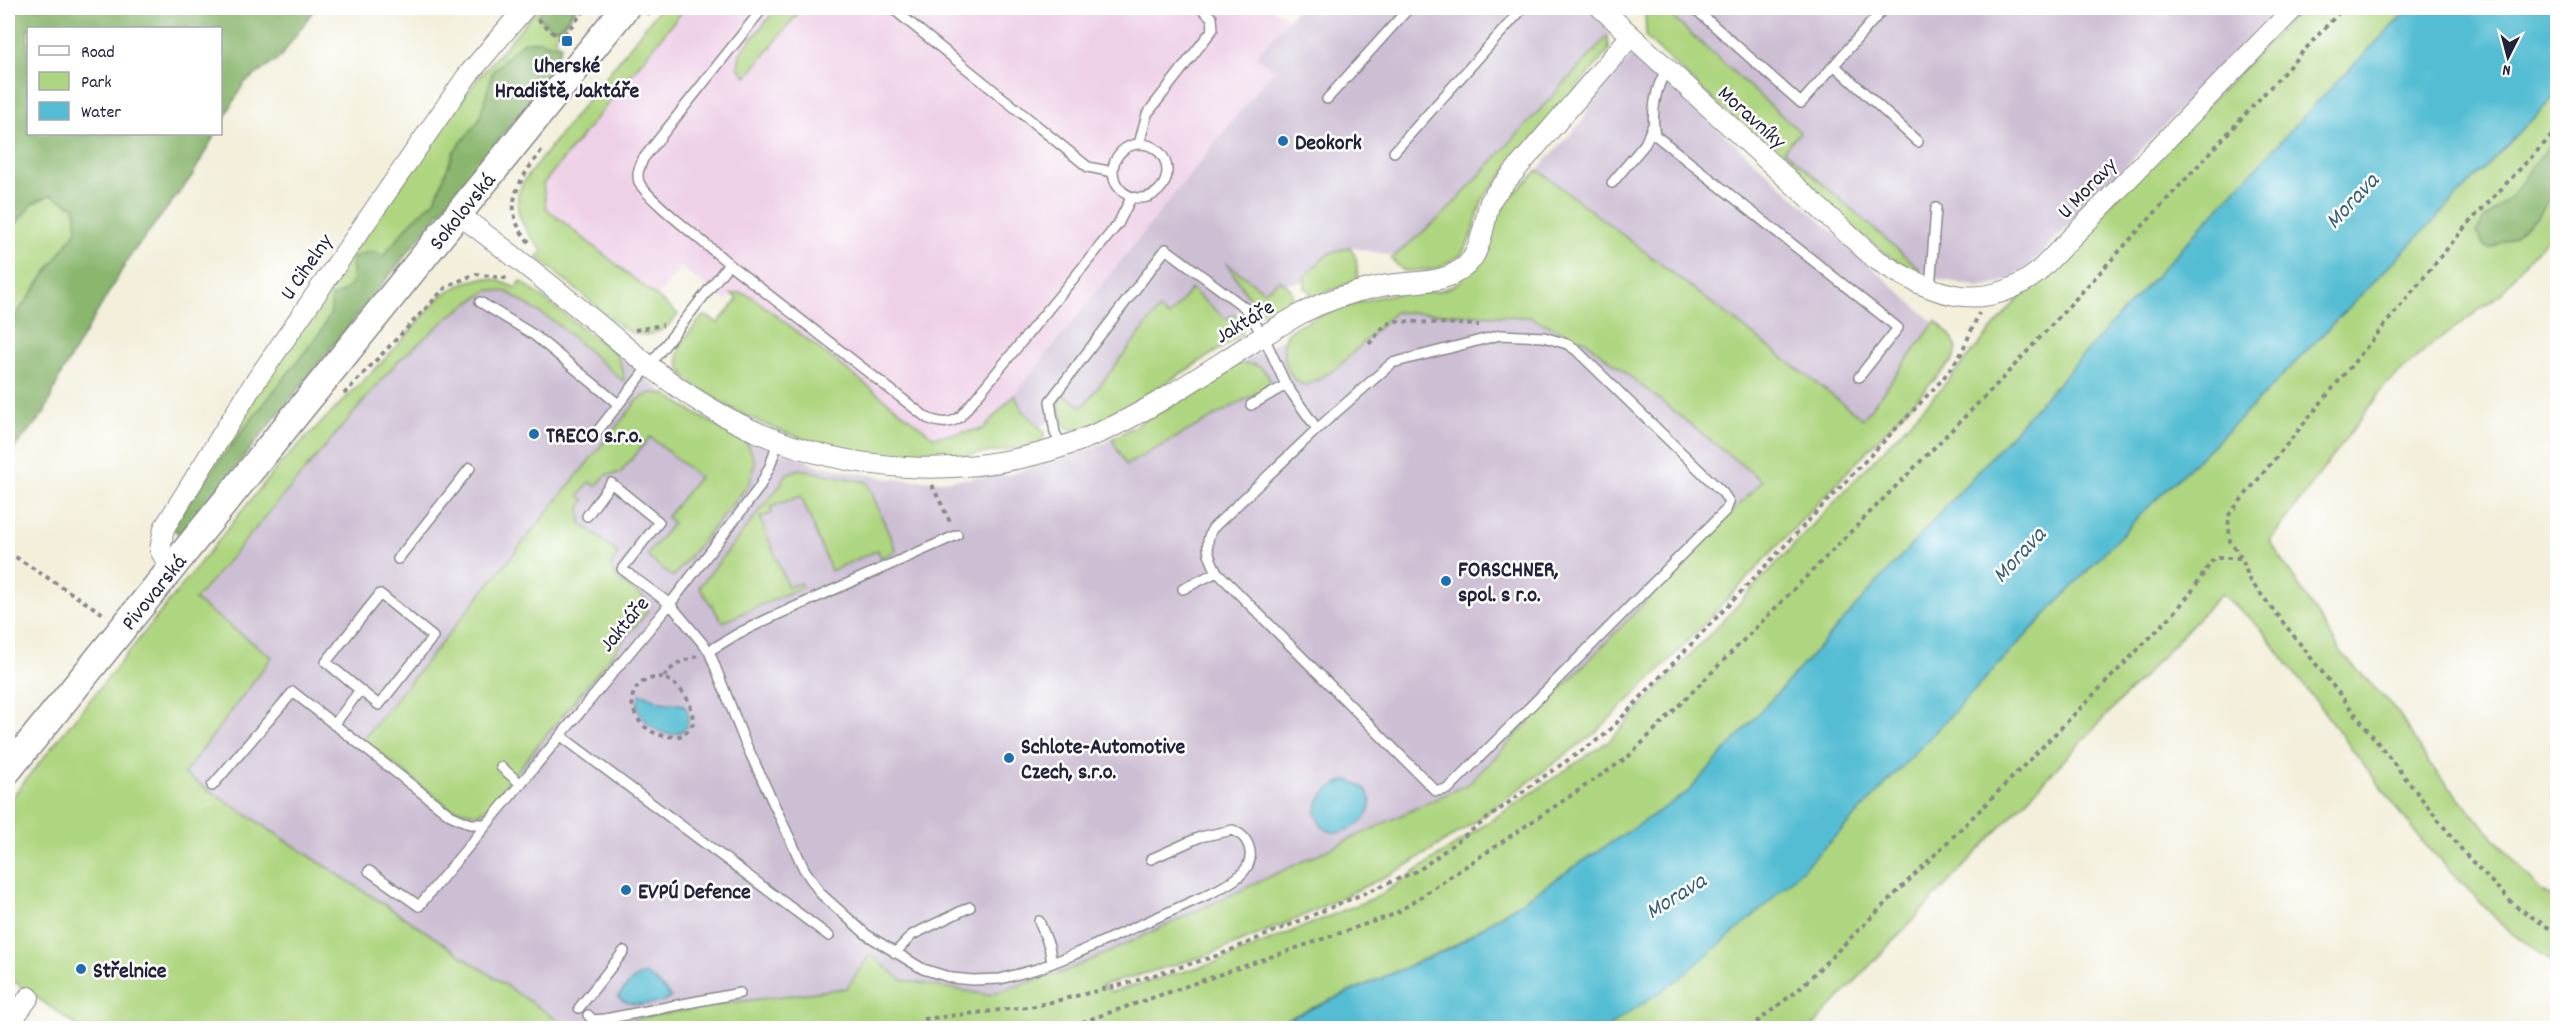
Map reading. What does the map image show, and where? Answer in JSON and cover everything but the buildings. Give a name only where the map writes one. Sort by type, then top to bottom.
[{"type":"main road","name":"Sokolovská","points":[[297,413],[458,213],[635,12]]},
{"type":"main road","name":"Pivovarská","points":[[8,770],[170,567],[297,413]]},
{"type":"street","name":"U Cihelny","points":[[170,567],[160,550],[164,528],[250,388],[467,76],[525,8]]},
{"type":"street","name":"Moravníky","points":[[1602,8],[1874,258]]},
{"type":"street","name":"U Moravy","points":[[1874,258],[1899,274],[1930,289],[1957,296],[1985,296],[2012,288],[2037,273],[2294,8]]},
{"type":"street","name":"Jaktáře","points":[[458,213],[653,358],[703,404],[750,429],[801,449],[860,463],[925,468],[975,466],[1063,447],[1116,425],[1158,402],[1263,335],[1310,309],[1361,291],[1382,286],[1436,280],[1456,273],[1472,259],[1490,202],[1495,194],[1631,36]]},
{"type":"street","points":[[8,1026],[29,997]]},
{"type":"lane","points":[[763,8],[643,159],[638,175],[642,188],[729,264],[927,418],[948,423],[960,417],[1118,224],[1131,198]]},
{"type":"lane","points":[[892,8],[1088,167],[1113,172]]},
{"type":"lane","points":[[1139,144],[1147,114],[1213,29],[1212,18],[1201,8]]},
{"type":"lane","points":[[1327,99],[1409,8]]},
{"type":"lane","points":[[1394,152],[1523,8]]},
{"type":"lane","points":[[1694,8],[1801,103],[1884,8]]},
{"type":"lane","points":[[1834,65],[1918,142]]},
{"type":"lane","points":[[1612,183],[1645,144],[1653,126],[1659,81],[1667,70]]},
{"type":"lane","points":[[1653,126],[1655,135],[1898,328],[1859,377]]},
{"type":"lane","points":[[1139,144],[1148,145],[1162,154],[1166,162],[1167,180],[1163,188],[1149,198],[1131,198],[1117,186],[1113,172],[1116,158],[1123,150],[1139,144]]},
{"type":"lane","points":[[1930,289],[1936,208]]},
{"type":"lane","points":[[1063,447],[1055,433],[1050,401],[1166,249],[1244,307],[1263,335],[1286,385],[1317,429]]},
{"type":"lane","points":[[596,433],[729,264]]},
{"type":"lane","points":[[480,302],[534,335],[617,404]]},
{"type":"lane","points":[[1495,336],[1544,337],[1567,344],[1576,350],[1723,493],[1729,502],[1726,510],[1448,789],[1436,791],[1216,572],[1208,548],[1209,534],[1214,528],[1317,429],[1392,363],[1495,336]]},
{"type":"lane","points":[[1251,405],[1286,385]]},
{"type":"lane","name":"Jaktáře","points":[[369,871],[419,906],[670,604],[759,489],[778,441]]},
{"type":"lane","points":[[398,559],[470,468]]},
{"type":"lane","points":[[587,516],[611,483],[659,522],[622,568],[670,604],[709,651],[744,740],[804,868],[821,894],[867,935],[896,953],[923,969],[952,978],[1000,979],[1052,963],[1230,883],[1246,870],[1251,853],[1247,841],[1240,833],[1233,830],[1200,837],[1151,859]]},
{"type":"lane","points":[[709,651],[770,618],[957,535]]},
{"type":"lane","points":[[1183,589],[1216,572]]},
{"type":"lane","points":[[380,594],[434,637],[379,705],[360,690],[326,662],[380,594]]},
{"type":"lane","points":[[334,725],[360,690]]},
{"type":"lane","points":[[212,786],[293,692],[450,815],[470,824],[486,824]]},
{"type":"lane","points":[[561,736],[829,936]]},
{"type":"lane","points":[[501,767],[521,784]]},
{"type":"lane","points":[[896,953],[912,935],[970,908]]},
{"type":"lane","points":[[1039,921],[1049,946],[1052,963]]},
{"type":"lane","points":[[579,1008],[624,951]]},
{"type":"lane","points":[[588,1015],[593,1020],[605,1019],[740,993]]},
{"type":"path","points":[[525,8],[560,39],[587,8]]},
{"type":"path","points":[[635,12],[653,8]]},
{"type":"path","points":[[1065,1029],[1395,914],[1628,757],[2000,381],[2343,8]]},
{"type":"path","points":[[2558,129],[2465,226],[2228,516],[2230,541],[2242,558],[2249,579],[2466,855],[2514,904],[2558,934]]},
{"type":"path","points":[[336,402],[447,286],[476,274],[510,280],[524,263],[535,248],[526,239],[516,219],[514,194],[522,176],[544,148]]},
{"type":"path","points":[[653,358],[629,328],[650,329],[669,320]]},
{"type":"path","points":[[1369,344],[1386,325],[1396,321],[1483,325],[1495,336]]},
{"type":"path","points":[[925,468],[957,535]]},
{"type":"path","points":[[8,552],[114,621]]},
{"type":"path","points":[[1749,1029],[1798,990],[1995,796],[2174,613],[2214,558],[2242,558]]},
{"type":"path","points":[[663,677],[685,693],[690,702],[693,724],[684,735],[662,736],[652,733],[637,719],[633,710],[634,693],[641,682],[648,678],[663,677],[676,664],[709,651]]},
{"type":"shaded area","points":[[686,8],[1270,8],[1289,18],[1256,57],[1275,68],[1014,395],[983,429],[934,437],[752,295],[732,294],[726,301],[681,267],[657,297],[545,208],[543,184]]},
{"type":"shaded area","points":[[1298,8],[1588,8],[1606,25],[1609,34],[1445,213],[1395,256],[1349,247],[1305,282],[1286,284],[1250,303],[1128,384],[1038,427],[1026,415],[1014,395],[1274,69],[1255,57]]},
{"type":"shaded area","points":[[1662,8],[2277,8],[2025,271],[2000,283],[1979,287],[1939,279],[1921,270],[1784,150],[1800,132]]},
{"type":"shaded area","points":[[1635,54],[1934,323],[1884,435],[1595,733],[1472,824],[1403,868],[1351,894],[1208,955],[1123,981],[1100,985],[844,1028],[569,1028],[422,929],[183,774],[272,658],[196,601],[395,364],[450,315],[489,290],[508,292],[555,323],[575,340],[599,340],[665,394],[706,420],[739,436],[821,466],[891,479],[941,481],[1007,475],[1061,459],[1106,442],[1298,330],[1422,292],[1437,291],[1461,281],[1493,218],[1584,119],[1593,95]]},
{"type":"green space","points":[[8,8],[315,8],[280,58],[244,83],[222,122],[222,27],[27,27],[27,135],[214,135],[192,176],[130,256],[61,374],[44,413],[8,452],[8,427],[12,422],[8,416],[8,326],[77,230],[75,207],[50,195],[33,203],[8,233]]},
{"type":"green space","points":[[538,8],[577,8],[554,38],[561,46],[547,80],[280,412],[183,504],[345,260],[476,81]]},
{"type":"green space","points":[[543,8],[575,8],[560,28],[552,28],[537,16]]},
{"type":"green space","points":[[660,8],[685,8],[543,184],[546,208],[678,314],[666,327],[644,335],[628,331],[620,326],[537,257],[543,251],[524,226],[520,217],[518,198],[520,188],[526,178]]},
{"type":"green space","points":[[777,8],[802,8],[747,77],[738,67],[740,53]]},
{"type":"green space","points":[[1645,8],[1662,8],[1800,132],[1784,150],[1921,270],[1919,274],[1903,266],[1853,229],[1646,38]]},
{"type":"green space","points":[[2302,8],[2410,8],[2317,102],[2113,322],[1688,792],[1454,946],[1266,1028],[583,1028],[721,1004],[847,988],[870,954],[902,980],[988,995],[1063,972],[1109,952],[1470,783],[1762,481],[1585,341],[1529,317],[1395,312],[1336,369],[1307,385],[1300,383],[1289,372],[1284,355],[1285,339],[1295,327],[1322,315],[1371,299],[1394,294],[1438,291],[1460,281],[1468,270],[1496,213],[1538,170],[1863,419],[1936,321],[1951,336],[1957,349],[1953,360],[1669,661],[1595,733],[1472,824],[1403,868],[1299,918],[1208,955],[1101,986],[1112,992],[1217,962],[1379,896],[1610,740],[1939,391],[2023,293]]},
{"type":"green space","points":[[1608,36],[1609,50],[1483,198],[1470,240],[1461,255],[1437,269],[1404,271],[1391,259],[1445,213]]},
{"type":"green space","points":[[539,41],[561,46],[543,84],[181,535],[170,527],[321,331],[331,312],[331,297],[343,292],[353,282],[351,262],[358,255],[372,251],[383,256],[411,222],[435,200],[454,151],[479,120],[493,71],[523,42]]},
{"type":"green space","points":[[2557,94],[2557,227],[2521,267],[2501,294],[2426,349],[2384,387],[2270,541],[2343,655],[2398,712],[2430,765],[2541,891],[2557,900],[2557,965],[2503,926],[2422,841],[2258,625],[2221,594],[1811,1028],[1606,1028],[1679,979],[1845,827],[2140,515],[2243,416]]},
{"type":"green space","points":[[2557,135],[2557,189],[2538,216],[2512,238],[2490,248],[2484,246],[2476,233],[2483,220],[2510,197]]},
{"type":"green space","points":[[50,195],[75,207],[77,230],[8,326],[8,233],[33,203]]},
{"type":"green space","points":[[1350,247],[1356,258],[1358,281],[1313,297],[1305,287],[1305,276],[1328,254]]},
{"type":"green space","points":[[1226,263],[1264,291],[1280,280],[1291,289],[1294,304],[1273,314],[1259,312]]},
{"type":"green space","points":[[483,278],[497,280],[516,288],[521,281],[617,355],[624,382],[555,322],[507,292],[489,290],[451,315],[396,363],[195,600],[272,657],[184,774],[569,1028],[80,1028],[8,977],[8,802],[278,466],[386,358],[442,295],[466,282]]},
{"type":"green space","points":[[1191,289],[1226,319],[1235,313],[1242,321],[1242,335],[1126,408],[1084,428],[1072,430],[1065,426],[1059,407],[1062,394],[1083,407],[1159,309],[1169,317]]},
{"type":"green space","points":[[740,293],[751,296],[934,437],[983,429],[1014,395],[1023,411],[1044,431],[1044,438],[1039,442],[1019,448],[955,456],[883,455],[812,441],[745,416],[686,378],[678,360],[683,342],[702,317],[706,316],[718,323],[738,299],[731,294]]},
{"type":"green space","points":[[1237,364],[1252,364],[1260,367],[1270,379],[1268,387],[1126,465],[1112,439],[1194,392]]},
{"type":"green space","points":[[650,393],[665,394],[706,420],[739,436],[748,445],[755,462],[749,484],[673,577],[649,558],[648,554],[673,523],[667,517],[699,477],[650,437],[620,473],[606,475],[596,486],[589,482],[579,496],[585,500],[580,508],[581,523],[618,553],[611,566],[616,578],[647,600],[647,612],[486,809],[478,814],[450,808],[363,740],[634,405],[633,403]]},
{"type":"green space","points":[[800,469],[867,482],[896,551],[881,558],[878,550],[831,571],[801,496],[771,507],[772,513],[760,518],[788,587],[800,583],[802,587],[723,622],[699,587],[782,483],[783,478]]},
{"type":"water","name":"Morava","points":[[2410,8],[2557,8],[2557,94],[2243,416],[2140,515],[1845,827],[1764,907],[1679,979],[1606,1028],[1267,1028],[1453,947],[1688,792],[2113,322],[2317,102]]},
{"type":"water","points":[[640,694],[661,702],[684,706],[688,715],[688,723],[684,729],[675,734],[668,734],[655,729],[644,719],[637,707]]},
{"type":"water","points":[[1347,780],[1363,788],[1370,798],[1370,808],[1364,819],[1354,827],[1343,832],[1331,831],[1321,825],[1317,818],[1318,803],[1333,786]]},
{"type":"water","points":[[645,974],[657,982],[671,997],[650,1004],[636,1004],[618,997],[633,980]]},
{"type":"place","name":"Uherské Hradiště, Jaktáře","points":[[567,41]]},
{"type":"place","name":"Deokork","points":[[1283,141]]},
{"type":"place","name":"TRECO s.r.o.","points":[[534,434]]},
{"type":"place","name":"FORSCHNER, spol. s r.o.","points":[[1446,581]]},
{"type":"place","name":"Schlote-Automotive Czech, s.r.o.","points":[[1009,758]]},
{"type":"place","name":"EVPÚ Defence","points":[[626,890]]},
{"type":"place","name":"Střelnice","points":[[81,969]]}]
